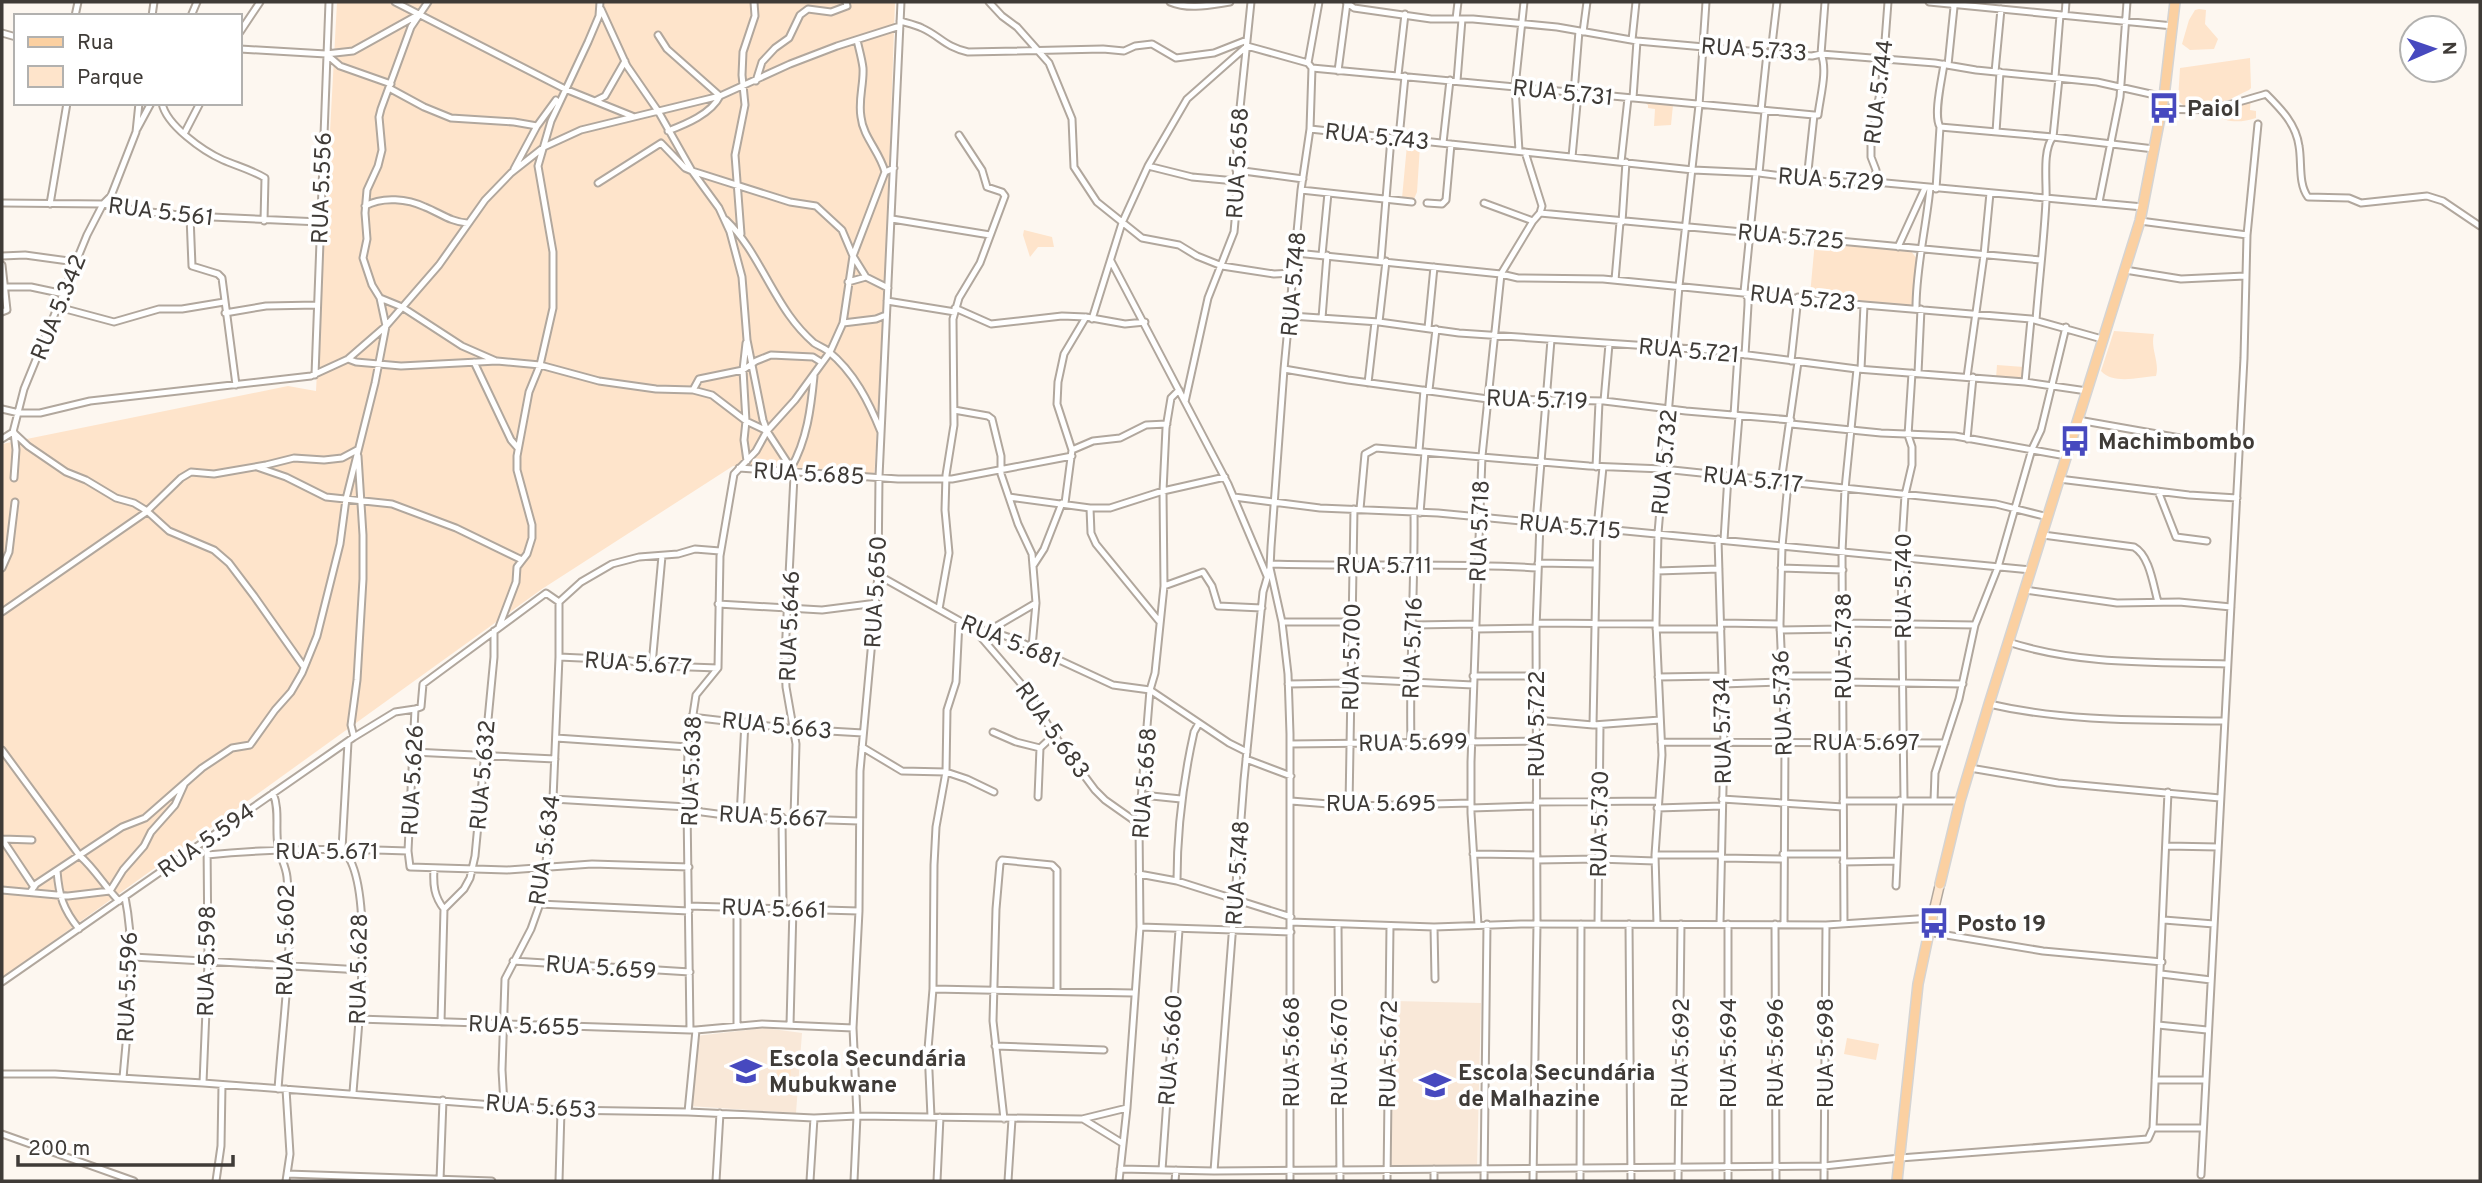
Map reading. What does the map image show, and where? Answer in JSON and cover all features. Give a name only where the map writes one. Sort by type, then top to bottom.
[{"type":"main road","points":[[1897,1181],[1918,984],[1928,932],[1960,801],[2140,221],[2163,102],[2175,2]]},
{"type":"main road","points":[[1897,1181],[1902,1108],[1932,918]]},
{"type":"street","points":[[242,29],[260,2]]},
{"type":"street","name":"RUA 5.556","points":[[314,375],[329,2]]},
{"type":"street","points":[[395,2],[565,89],[632,116]]},
{"type":"street","points":[[33,889],[122,827],[145,818],[172,792],[232,748],[250,745],[291,692],[304,667],[317,636],[340,544],[346,499],[386,326],[380,298],[372,285],[363,258],[367,239],[365,205],[382,149],[379,117],[411,27],[428,2]]},
{"type":"street","points":[[741,234],[735,155],[744,116],[743,52],[755,16],[754,2]]},
{"type":"street","points":[[756,81],[762,62],[789,38],[800,15],[808,9],[838,12],[847,6],[846,2]]},
{"type":"street","name":"RUA 5.650","points":[[854,1181],[857,1116],[853,1028],[859,911],[859,821],[863,733],[877,603],[879,477],[901,2]]},
{"type":"street","points":[[989,2],[1049,62],[1072,119],[1074,167],[1097,202],[1142,237],[1178,246],[1222,265],[1275,274],[1294,273]]},
{"type":"street","points":[[1170,2],[1179,5],[1230,2]]},
{"type":"street","name":"RUA 5.658","points":[[1185,402],[1208,298],[1234,232],[1236,170],[1251,2]]},
{"type":"street","name":"RUA 5.748","points":[[1290,920],[1291,776],[1288,684],[1282,622],[1271,566],[1284,369],[1301,190],[1310,129],[1310,66],[1320,2]]},
{"type":"street","points":[[1338,71],[1346,2]]},
{"type":"street","name":"RUA 5.733","points":[[1346,2],[1354,8],[1431,19],[1522,24],[1634,40],[1769,53],[1883,57],[2057,78],[2121,87],[2179,110],[2212,110],[2266,94],[2291,123],[2299,144],[2303,189],[2308,197],[2349,198],[2361,203],[2427,196],[2443,201],[2480,226]]},
{"type":"street","points":[[1443,143],[1454,81],[1458,2]]},
{"type":"street","points":[[1524,2],[1515,87],[1522,151],[1541,200],[1540,213]]},
{"type":"street","points":[[1572,158],[1581,32],[1587,2]]},
{"type":"street","points":[[1615,280],[1631,98],[1636,2]]},
{"type":"street","name":"RUA 5.732","points":[[1657,924],[1655,858],[1661,742],[1656,626],[1658,533],[1679,286],[1699,106],[1706,2]]},
{"type":"street","points":[[1758,173],[1769,53],[1777,2]]},
{"type":"street","points":[[1807,180],[1814,115],[1818,115],[1821,92],[1825,2]]},
{"type":"street","name":"RUA 5.744","points":[[1875,182],[1876,170],[1871,157],[1871,143],[1882,81],[1888,2]]},
{"type":"street","points":[[1929,2],[2173,26]]},
{"type":"street","points":[[1996,132],[1997,72],[2007,2]]},
{"type":"street","points":[[2025,382],[2041,260],[2047,156],[2049,141],[2053,136],[2066,2]]},
{"type":"street","points":[[2099,202],[2121,87],[2127,2]]},
{"type":"street","name":"RUA 5.740","points":[[1896,886],[1903,741],[1901,558],[1905,495],[1913,447],[1908,435],[1915,373],[1920,250],[1927,221],[1940,127],[1937,123],[1938,114],[1954,7],[1951,3]]},
{"type":"street","points":[[600,5],[625,61],[723,217],[737,252],[743,277],[747,340],[767,431],[792,472]]},
{"type":"street","points":[[496,629],[516,582],[517,566],[530,547],[532,525],[517,470],[517,448],[529,392],[540,365],[553,308],[553,252],[538,166],[551,121],[588,42],[600,5]]},
{"type":"street","points":[[242,49],[326,54],[353,51],[418,15]]},
{"type":"street","points":[[1399,138],[1405,15]]},
{"type":"street","points":[[2,409],[19,413],[40,413],[90,401],[314,375],[348,359],[386,326],[439,265],[485,200],[511,173],[544,147],[581,130],[720,96],[790,64],[900,24],[924,28],[956,49],[968,52],[1103,49],[1124,51],[1135,46],[1152,44],[1176,58],[1214,53],[1247,43]]},
{"type":"street","points":[[658,35],[667,50],[720,96]]},
{"type":"street","points":[[718,668],[720,551],[734,474],[756,452],[767,431],[814,376],[830,352],[843,323],[853,256],[885,172],[882,160],[863,129],[859,96],[863,68],[858,40]]},
{"type":"street","points":[[1033,566],[1044,549],[1063,503],[1072,453],[1057,404],[1064,354],[1089,318],[1122,223],[1148,166],[1187,99],[1247,43]]},
{"type":"street","name":"RUA 5.731","points":[[1247,43],[1310,66],[1338,71],[1814,115]]},
{"type":"street","points":[[326,54],[341,65],[390,86],[424,107],[452,118],[537,126]]},
{"type":"street","points":[[595,101],[604,96],[625,61]]},
{"type":"street","points":[[511,173],[537,126],[565,89]]},
{"type":"street","points":[[668,131],[712,108],[720,96]]},
{"type":"street","points":[[50,204],[68,105]]},
{"type":"street","points":[[135,132],[139,105]]},
{"type":"street","points":[[135,132],[150,105]]},
{"type":"street","points":[[162,105],[163,111],[184,134],[220,159],[265,178],[264,221]]},
{"type":"street","points":[[184,134],[199,105]]},
{"type":"street","points":[[2201,1175],[2237,498],[2247,235],[2258,124]]},
{"type":"street","points":[[1940,127],[2053,136],[2154,149]]},
{"type":"street","name":"RUA 5.743","points":[[1310,129],[1451,144]]},
{"type":"street","name":"RUA 5.342","points":[[14,478],[13,432],[24,389],[76,262],[103,204],[111,196],[135,132]]},
{"type":"street","points":[[939,609],[948,553],[946,479],[954,410],[952,333],[955,310],[981,264],[1004,194],[987,187],[982,170],[959,135]]},
{"type":"street","points":[[1368,383],[1383,260],[1391,138]]},
{"type":"street","points":[[598,183],[661,143],[685,168],[692,171],[790,202],[816,206],[842,230],[853,256],[866,276],[888,288]]},
{"type":"street","points":[[1427,203],[1443,204],[1446,200],[1451,144]]},
{"type":"street","name":"RUA 5.729","points":[[1451,144],[1693,170],[1758,173],[1807,180],[1875,182],[2143,207]]},
{"type":"street","points":[[1148,166],[1192,177],[1236,181]]},
{"type":"street","points":[[885,172],[894,168]]},
{"type":"street","points":[[1236,170],[1303,179]]},
{"type":"street","name":"RUA 5.734","points":[[1720,924],[1724,743],[1718,569],[1731,477],[1748,305],[1744,292],[1758,173]]},
{"type":"street","points":[[1898,247],[1930,188]]},
{"type":"street","points":[[1301,190],[1412,202]]},
{"type":"street","points":[[1322,318],[1328,193]]},
{"type":"street","points":[[1967,439],[1970,377],[1990,193]]},
{"type":"street","points":[[365,205],[374,201],[397,200],[423,206],[457,223],[467,223]]},
{"type":"street","points":[[1484,202],[1533,221]]},
{"type":"street","name":"RUA 5.561","points":[[2,203],[103,204],[190,216],[320,222]]},
{"type":"street","name":"RUA 5.718","points":[[1478,925],[1471,806],[1471,741],[1482,456],[1501,274],[1540,213]]},
{"type":"street","name":"RUA 5.725","points":[[1540,213],[2041,260]]},
{"type":"street","points":[[190,216],[191,264],[220,275],[236,385]]},
{"type":"street","points":[[723,217],[741,234],[789,314],[816,344],[830,352],[850,374],[870,405],[882,435]]},
{"type":"street","points":[[892,219],[990,236]]},
{"type":"street","points":[[2140,221],[2247,235]]},
{"type":"street","name":"RUA 5.723","points":[[1296,253],[1383,260],[1518,278],[1578,277],[2034,319],[2102,339]]},
{"type":"street","points":[[2,256],[24,255],[76,262]]},
{"type":"street","points":[[1111,261],[1225,477],[1267,576]]},
{"type":"street","points":[[2,265],[7,310],[2,312]]},
{"type":"street","points":[[1428,328],[1434,267]]},
{"type":"street","points":[[2125,270],[2181,279],[2245,276]]},
{"type":"street","points":[[848,282],[866,276]]},
{"type":"street","points":[[6,287],[31,287],[64,294]]},
{"type":"street","name":"RUA 5.736","points":[[1784,924],[1785,742],[1780,627],[1781,568],[1784,482],[1791,422],[1798,297]]},
{"type":"street","points":[[380,298],[402,307],[461,346],[497,361]]},
{"type":"street","points":[[887,301],[955,310],[991,324],[1040,318],[1089,318],[1125,324],[1145,322]]},
{"type":"street","points":[[58,307],[114,322],[159,309],[183,309],[224,302]]},
{"type":"street","points":[[225,313],[266,306],[317,305]]},
{"type":"street","name":"RUA 5.738","points":[[1844,923],[1842,552],[1845,489],[1864,305]]},
{"type":"street","points":[[843,323],[876,320],[886,315]]},
{"type":"street","name":"RUA 5.721","points":[[1291,317],[1377,322],[1550,340],[1674,347],[1859,369],[2025,382],[2087,391]]},
{"type":"street","points":[[1934,801],[1935,774],[1963,684],[1975,625],[1998,567],[2032,449],[2041,430],[2066,327]]},
{"type":"street","name":"RUA 5.716","points":[[1411,742],[1417,512],[1427,390],[1436,330]]},
{"type":"street","points":[[747,340],[743,370],[747,461]]},
{"type":"street","name":"RUA 5.722","points":[[1533,1181],[1538,523],[1550,340]]},
{"type":"street","points":[[1597,528],[1602,401],[1609,344]]},
{"type":"street","points":[[693,390],[699,379],[743,370],[751,363],[777,355],[813,358],[821,362]]},
{"type":"street","points":[[348,359],[401,366],[497,361],[540,365],[599,381],[656,389],[693,390],[712,396],[746,421],[767,431]]},
{"type":"street","points":[[474,362],[517,448]]},
{"type":"street","name":"RUA 5.719","points":[[1284,369],[1488,399],[1602,401],[1851,430],[1908,435],[1931,434],[2066,456]]},
{"type":"street","name":"RUA 5.646","points":[[794,818],[795,729],[786,687],[792,472],[810,412],[814,376]]},
{"type":"street","name":"RUA 5.658","points":[[1119,1181],[1128,1108],[1140,928],[1139,824],[1150,691],[1155,673],[1164,586],[1163,491],[1167,424],[1171,398],[1179,390]]},
{"type":"street","points":[[870,405],[884,402]]},
{"type":"street","points":[[954,410],[991,417],[1009,497],[1031,554],[1036,603],[1032,648]]},
{"type":"street","points":[[2078,420],[2197,441],[2239,444]]},
{"type":"street","name":"RUA 5.685","points":[[739,468],[946,479],[1072,453],[1093,442],[1120,438],[1146,425],[1167,424]]},
{"type":"street","points":[[2,439],[13,432],[28,446],[66,472],[147,511],[169,531],[214,550],[229,563],[272,619],[304,667]]},
{"type":"street","name":"RUA 5.717","points":[[1367,451],[1376,448],[1600,467],[1663,469],[2015,508],[2048,517]]},
{"type":"street","points":[[2,612],[147,511],[181,478],[191,472],[214,474],[293,458],[342,458],[358,450]]},
{"type":"street","points":[[354,737],[351,724],[357,680],[363,579],[358,450]]},
{"type":"street","name":"RUA 5.700","points":[[1349,806],[1353,567],[1357,509],[1367,451]]},
{"type":"street","points":[[254,467],[286,477],[326,497],[392,504],[456,528],[522,560]]},
{"type":"street","points":[[1009,497],[1090,508],[1110,508],[1163,491],[1225,477]]},
{"type":"street","points":[[2059,480],[2237,498]]},
{"type":"street","points":[[2158,491],[2176,537],[2207,541]]},
{"type":"street","name":"RUA 5.715","points":[[1234,497],[1320,508],[1417,512],[1658,533],[2031,570]]},
{"type":"street","points":[[2,568],[9,552],[15,502]]},
{"type":"street","points":[[1090,508],[1091,533],[1096,544],[1159,621]]},
{"type":"street","name":"RUA 5.730","points":[[1597,528],[1598,924]]},
{"type":"street","points":[[2043,535],[2139,549],[2147,563],[2158,602]]},
{"type":"street","points":[[415,709],[422,705],[425,682],[547,593],[559,602],[581,583],[612,564],[639,557],[662,556],[695,549],[720,551]]},
{"type":"street","points":[[652,665],[662,556]]},
{"type":"street","name":"RUA 5.711","points":[[1271,566],[1596,564]]},
{"type":"street","name":"RUA 5.748","points":[[1214,1171],[1247,755],[1262,608],[1271,566]]},
{"type":"street","points":[[1781,568],[1843,570]]},
{"type":"street","points":[[1657,571],[1718,569]]},
{"type":"street","points":[[1164,586],[1203,572],[1212,586],[1218,606],[1262,608]]},
{"type":"street","name":"RUA 5.681","points":[[878,575],[974,629],[990,631],[1113,685],[1150,691]]},
{"type":"street","points":[[2025,590],[2117,603],[2158,602],[2231,607]]},
{"type":"street","name":"RUA 5.634","points":[[504,1105],[502,1070],[505,979],[531,929],[540,904],[553,799],[559,602]]},
{"type":"street","points":[[718,604],[822,610],[877,603]]},
{"type":"street","points":[[990,631],[1036,603]]},
{"type":"street","points":[[931,1117],[928,1049],[933,989],[936,827],[946,772],[945,724],[957,670],[956,642],[959,621]]},
{"type":"street","points":[[1282,622],[1352,622]]},
{"type":"street","points":[[1414,625],[1536,626],[1597,622],[1656,626],[1780,627],[1902,623],[1975,625]]},
{"type":"street","name":"RUA 5.632","points":[[444,909],[464,889],[470,878],[475,856],[496,629]]},
{"type":"street","name":"RUA 5.683","points":[[974,629],[1029,693],[1054,735],[1105,800],[1139,824]]},
{"type":"street","points":[[2008,642],[2038,652],[2084,658],[2227,664]]},
{"type":"street","name":"RUA 5.677","points":[[559,657],[718,668]]},
{"type":"street","name":"RUA 5.638","points":[[688,1112],[693,1030],[688,747],[696,695],[718,668]]},
{"type":"street","points":[[1473,676],[1537,676]]},
{"type":"street","points":[[1658,677],[1721,676]]},
{"type":"street","points":[[1722,684],[1782,679],[1843,679],[1963,684]]},
{"type":"street","points":[[1288,684],[1413,681],[1473,685]]},
{"type":"street","points":[[1150,691],[1247,755],[1291,776]]},
{"type":"street","points":[[1989,704],[2036,714],[2067,717],[2224,721]]},
{"type":"street","name":"RUA 5.594","points":[[2,982],[354,737],[395,712],[415,709]]},
{"type":"street","name":"RUA 5.626","points":[[408,852],[415,709]]},
{"type":"street","name":"RUA 5.663","points":[[691,717],[795,729],[863,733]]},
{"type":"street","points":[[1536,720],[1597,725],[1660,720]]},
{"type":"street","points":[[740,817],[745,722]]},
{"type":"street","points":[[1177,881],[1177,837],[1181,799],[1194,732],[1199,723]]},
{"type":"street","points":[[993,732],[1040,748]]},
{"type":"street","points":[[1038,797],[1040,748],[1054,735]]},
{"type":"street","points":[[556,738],[688,747]]},
{"type":"street","name":"RUA 5.699","points":[[1290,744],[1537,741]]},
{"type":"street","points":[[342,849],[348,742]]},
{"type":"street","name":"RUA 5.697","points":[[1661,742],[1945,743]]},
{"type":"street","points":[[862,747],[902,771],[946,772],[994,792]]},
{"type":"street","points":[[2,750],[80,856],[110,891],[122,899]]},
{"type":"street","points":[[413,752],[555,759]]},
{"type":"street","points":[[1970,768],[2058,783],[2220,798]]},
{"type":"street","points":[[110,891],[123,870],[144,846],[151,832],[175,805],[184,785]]},
{"type":"street","points":[[1120,1168],[1214,1171],[1824,1166],[1900,1157],[2148,1139],[2153,1128],[2168,792]]},
{"type":"street","name":"RUA 5.602","points":[[273,793],[279,850],[286,869],[288,891],[287,966],[278,1088]]},
{"type":"street","points":[[1142,795],[1181,799]]},
{"type":"street","name":"RUA 5.667","points":[[553,799],[687,807],[702,812],[740,817],[859,821]]},
{"type":"street","points":[[1723,799],[1843,804],[1902,800],[1960,801]]},
{"type":"street","name":"RUA 5.695","points":[[1291,801],[1349,806],[1536,804]]},
{"type":"street","points":[[1536,804],[1658,801]]},
{"type":"street","points":[[1657,808],[1722,806]]},
{"type":"street","points":[[782,817],[783,907]]},
{"type":"street","points":[[2,839],[32,840]]},
{"type":"street","points":[[2,839],[33,889]]},
{"type":"street","name":"RUA 5.598","points":[[203,1083],[208,962],[207,840]]},
{"type":"street","points":[[2167,846],[2217,847]]},
{"type":"street","name":"RUA 5.671","points":[[207,855],[342,849],[408,852],[411,867],[434,869]]},
{"type":"street","name":"RUA 5.628","points":[[342,849],[352,861],[357,878],[363,939],[353,1093]]},
{"type":"street","points":[[1473,855],[1598,859],[1843,854]]},
{"type":"street","points":[[1004,1119],[993,1021],[999,874],[1000,863],[1006,859],[1052,865],[1057,870],[1057,991]]},
{"type":"street","points":[[1843,862],[1897,861]]},
{"type":"street","points":[[441,1023],[444,909],[437,899],[433,884],[434,869],[507,870],[592,864],[689,867]]},
{"type":"street","points":[[57,871],[59,894],[69,917],[79,929]]},
{"type":"street","points":[[1139,874],[1177,881],[1236,899],[1290,920],[1390,926],[1826,925],[1932,918]]},
{"type":"street","points":[[2,890],[33,889],[68,896],[110,891]]},
{"type":"street","name":"RUA 5.596","points":[[122,899],[131,928],[133,957],[123,1078]]},
{"type":"street","name":"RUA 5.661","points":[[540,904],[689,908],[793,907],[859,911]]},
{"type":"street","points":[[737,906],[737,1026]]},
{"type":"street","points":[[790,1025],[793,907]]},
{"type":"street","name":"RUA 5.668","points":[[1290,920],[1290,1181]]},
{"type":"street","points":[[2164,920],[2214,924]]},
{"type":"street","name":"RUA 5.670","points":[[1338,923],[1340,1181]]},
{"type":"street","points":[[1484,1181],[1487,924]]},
{"type":"street","points":[[1580,1181],[1581,924]]},
{"type":"street","points":[[1629,924],[1631,1181]]},
{"type":"street","name":"RUA 5.694","points":[[1728,924],[1728,1181]]},
{"type":"street","name":"RUA 5.696","points":[[1775,924],[1776,1181]]},
{"type":"street","name":"RUA 5.692","points":[[1678,1181],[1681,925]]},
{"type":"street","name":"RUA 5.698","points":[[1824,1181],[1826,925]]},
{"type":"street","name":"RUA 5.672","points":[[1387,1181],[1390,926]]},
{"type":"street","points":[[1434,926],[1435,979]]},
{"type":"street","points":[[1140,928],[1291,932]]},
{"type":"street","name":"RUA 5.660","points":[[1162,1170],[1179,930]]},
{"type":"street","points":[[1928,932],[2043,951],[2162,962]]},
{"type":"street","points":[[133,957],[362,970]]},
{"type":"street","name":"RUA 5.659","points":[[513,961],[690,972]]},
{"type":"street","points":[[2161,974],[2210,980]]},
{"type":"street","points":[[933,989],[1134,993]]},
{"type":"street","name":"RUA 5.655","points":[[358,1019],[693,1030],[790,1025],[853,1028]]},
{"type":"street","points":[[2158,1025],[2207,1030]]},
{"type":"street","points":[[995,1045],[1104,1050]]},
{"type":"street","name":"RUA 5.653","points":[[2,1074],[55,1074],[203,1083],[561,1110],[814,1118],[857,1116],[1082,1119],[1128,1108]]},
{"type":"street","points":[[2155,1080],[2205,1080]]},
{"type":"street","points":[[216,1181],[221,1146],[222,1085]]},
{"type":"street","points":[[286,1089],[290,1154],[286,1181]]},
{"type":"street","points":[[440,1180],[443,1100]]},
{"type":"street","points":[[559,1181],[561,1110]]},
{"type":"street","points":[[716,1181],[720,1113]]},
{"type":"street","points":[[937,1181],[940,1117]]},
{"type":"street","points":[[810,1181],[814,1118]]},
{"type":"street","points":[[1008,1181],[1012,1119]]},
{"type":"street","points":[[1082,1119],[1122,1143]]},
{"type":"street","points":[[2153,1128],[2203,1128]]},
{"type":"street","points":[[2,1134],[134,1181]]},
{"type":"street","points":[[1434,1169],[1434,1181]]},
{"type":"street","points":[[1175,1181],[1176,1170]]},
{"type":"street","points":[[287,1174],[379,1180],[492,1181]]},
{"type":"shaded area","name":"Escola Secundária de Malhazine","points":[[1394,1001],[1481,1003],[1477,1167],[1389,1166]]},
{"type":"shaded area","name":"Escola Secundária Mubukwane","points":[[765,1028],[802,1033],[796,1113],[689,1106],[696,1036]]},
{"type":"green space","points":[[337,2],[895,2],[884,318],[874,479],[733,466],[542,589],[2,978],[2,444],[288,386],[316,391]]},
{"type":"green space","points":[[2195,10],[2206,10],[2205,24],[2218,39],[2214,49],[2190,50],[2182,44],[2189,20]]},
{"type":"green space","points":[[2250,58],[2249,90],[2204,109],[2194,110],[2178,100],[2180,68]]},
{"type":"green space","points":[[2251,94],[2250,110],[2256,111],[2256,118],[2234,121],[2213,114]]},
{"type":"green space","points":[[1644,102],[1673,105],[1671,125],[1654,126],[1655,109],[1648,108]]},
{"type":"green space","points":[[1407,145],[1420,146],[1417,192],[1414,199],[1402,198]]},
{"type":"green space","points":[[1024,230],[1052,237],[1054,247],[1038,247],[1030,257]]},
{"type":"green space","points":[[1815,241],[1911,251],[1917,259],[1914,301],[1911,305],[1901,306],[1810,295]]},
{"type":"green space","points":[[2114,331],[2154,334],[2156,376],[2120,379],[2101,371]]},
{"type":"green space","points":[[1997,365],[2024,367],[2022,380],[1996,378]]},
{"type":"green space","points":[[1847,1038],[1879,1044],[1876,1060],[1844,1054]]},
{"type":"green space","points":[[777,1067],[791,1067],[790,1091],[776,1091]]},
{"type":"place","name":"Paiol","points":[[2164,108]]},
{"type":"place","name":"Machimbombo","points":[[2075,441]]},
{"type":"place","name":"Posto 19","points":[[1934,923]]},
{"type":"place","name":"Escola Secundária Mubukwane","points":[[746,1071]]},
{"type":"place","name":"Escola Secundária de Malhazine","points":[[1435,1085]]}]
